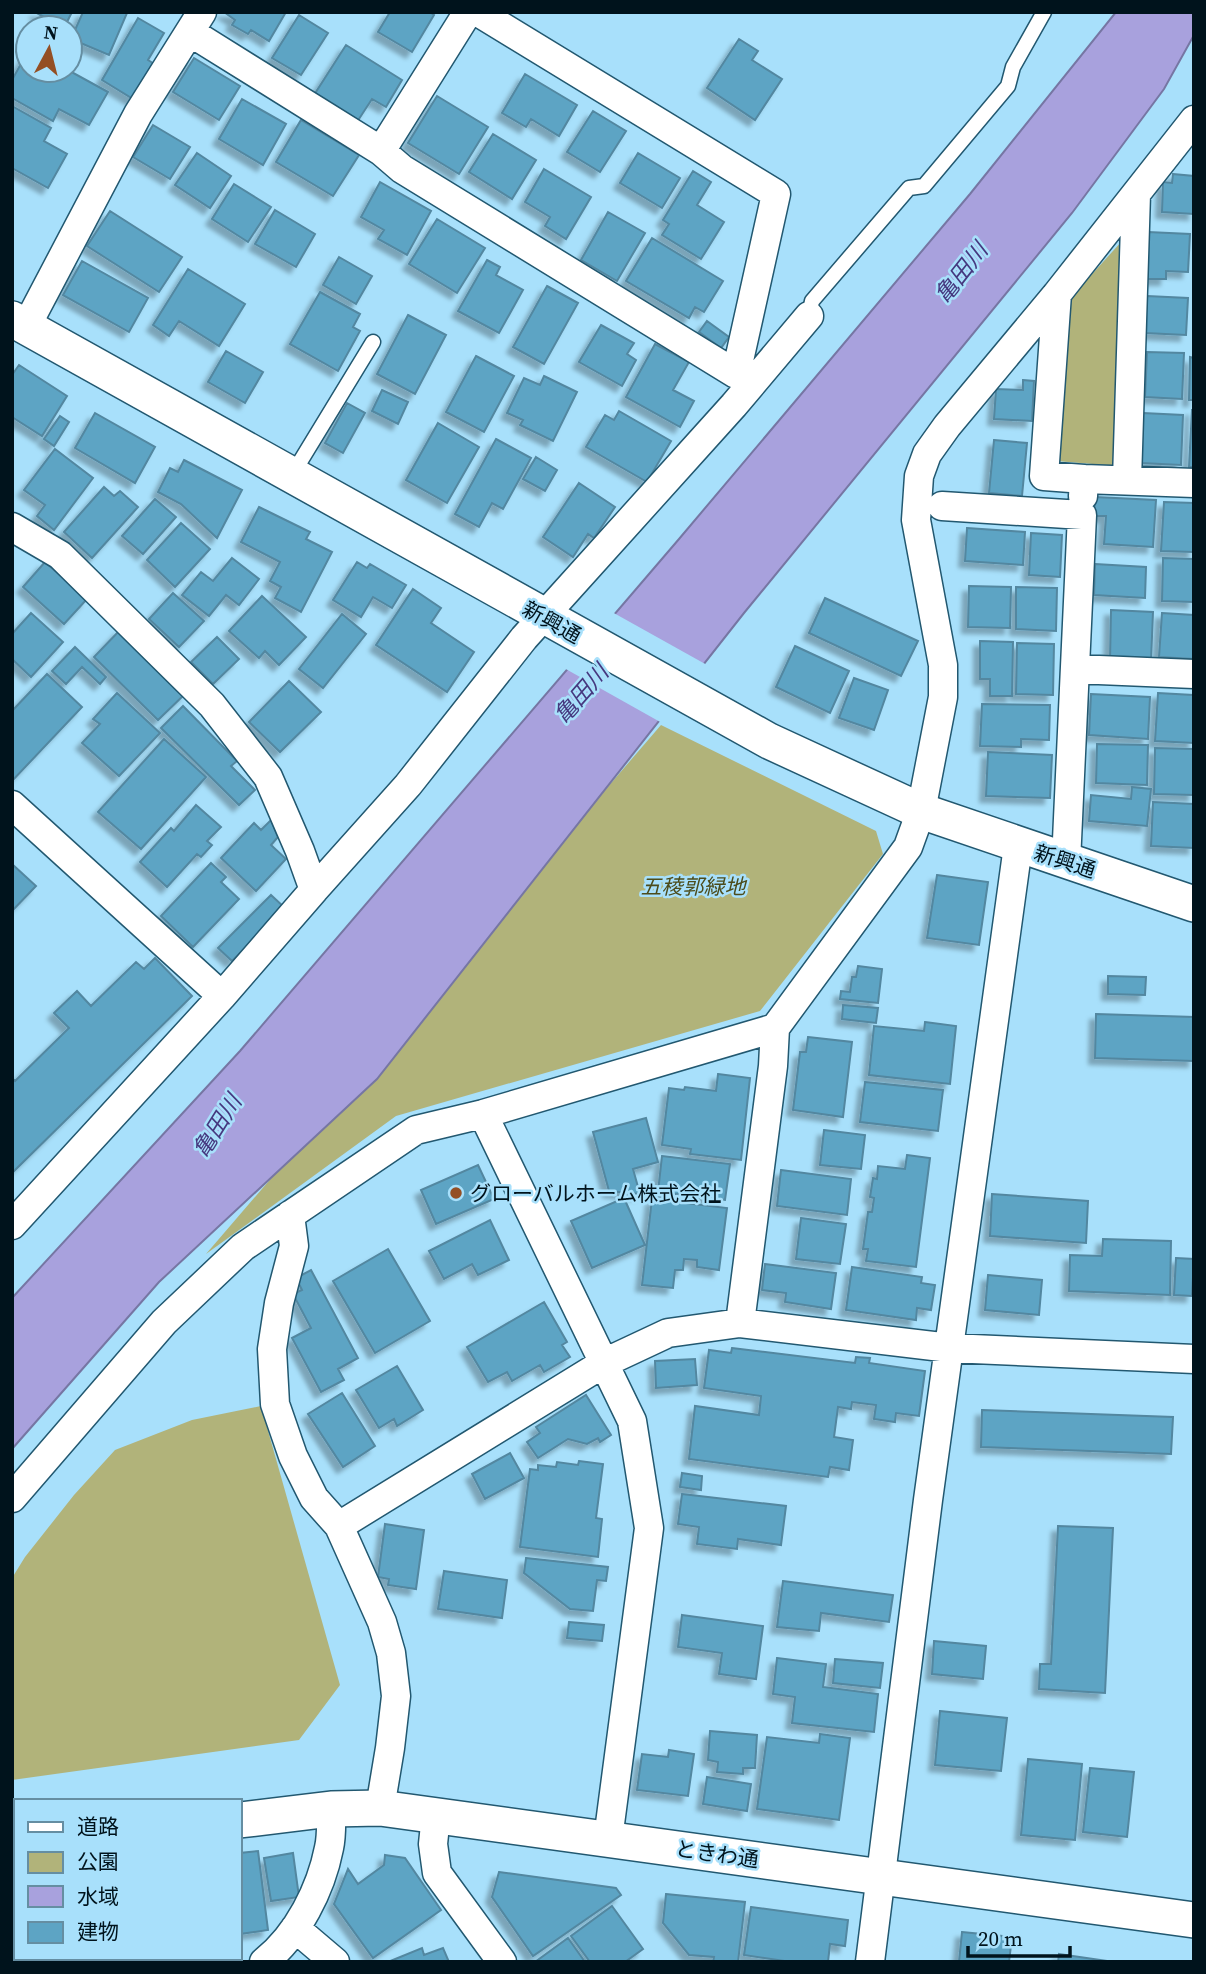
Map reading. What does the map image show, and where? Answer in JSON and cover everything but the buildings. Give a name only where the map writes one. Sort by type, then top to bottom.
[{"type":"street","points":[[381,151],[468,12]]},
{"type":"street","points":[[478,12],[776,194],[736,374],[734,405]]},
{"type":"street","points":[[19,323],[138,114],[196,22],[381,151],[402,169],[736,374]]},
{"type":"street","points":[[740,1323],[773,1066],[775,1028],[908,847],[921,811],[940,719],[943,665],[916,520],[919,476],[928,454],[947,426],[1057,294],[1194,120]]},
{"type":"street","points":[[1127,480],[1136,194]]},
{"type":"street","points":[[1042,512],[1057,294]]},
{"type":"street","points":[[12,1225],[222,996],[408,785],[524,638],[551,621],[809,316]]},
{"type":"street","name":"新興通","points":[[19,323],[769,741],[921,811],[1194,904]]},
{"type":"street","points":[[1044,477],[1194,483]]},
{"type":"street","points":[[1066,862],[1084,478]]},
{"type":"street","points":[[942,506],[1082,515]]},
{"type":"street","points":[[12,527],[60,555],[212,705],[268,777],[300,850],[314,890]]},
{"type":"street","points":[[1075,669],[1194,674]]},
{"type":"street","points":[[12,805],[222,996]]},
{"type":"street","points":[[870,1962],[927,1513],[1018,846]]},
{"type":"street","points":[[12,1498],[164,1322],[243,1247],[416,1130],[483,1114],[775,1028]]},
{"type":"street","points":[[483,1114],[632,1421],[649,1528],[608,1839]]},
{"type":"street","points":[[290,1215],[294,1246],[279,1303],[272,1349],[275,1404],[293,1456],[314,1499],[339,1526],[382,1622],[391,1653],[396,1696],[380,1808]]},
{"type":"street","points":[[339,1526],[604,1363],[668,1333],[740,1323],[950,1348],[1194,1359]]},
{"type":"street","name":"ときわ通","points":[[242,1820],[331,1809],[380,1808],[1194,1920]]},
{"type":"street","points":[[264,1962],[295,1928],[320,1883],[330,1846],[331,1809]]},
{"type":"street","points":[[436,1815],[433,1844],[437,1872],[502,1962]]},
{"type":"street","points":[[295,1928],[335,1962]]},
{"type":"lane","points":[[809,316],[812,301],[909,188],[924,186],[1008,86],[1013,67],[1044,12]]},
{"type":"lane","points":[[291,476],[373,342]]},
{"type":"green space","points":[[1122,241],[1117,466],[1056,461],[1065,304]]},
{"type":"green space","name":"五稜郭緑地","points":[[661,725],[876,831],[883,854],[760,1011],[396,1116],[206,1254]]},
{"type":"green space","points":[[261,1406],[340,1685],[299,1740],[12,1780],[12,1578],[25,1557],[74,1495],[115,1450],[192,1420]]},
{"type":"water","name":"亀田川","points":[[1116,12],[1194,12],[1194,35],[1164,89],[1072,213],[744,613],[377,1079],[159,1282],[12,1449],[12,1298],[240,1051],[679,539],[970,194]]},
{"type":"pier","points":[[612,612],[707,665],[662,723],[564,668]]},
{"type":"place","name":"グローバルホーム株式会社","points":[[456,1193]]}]
